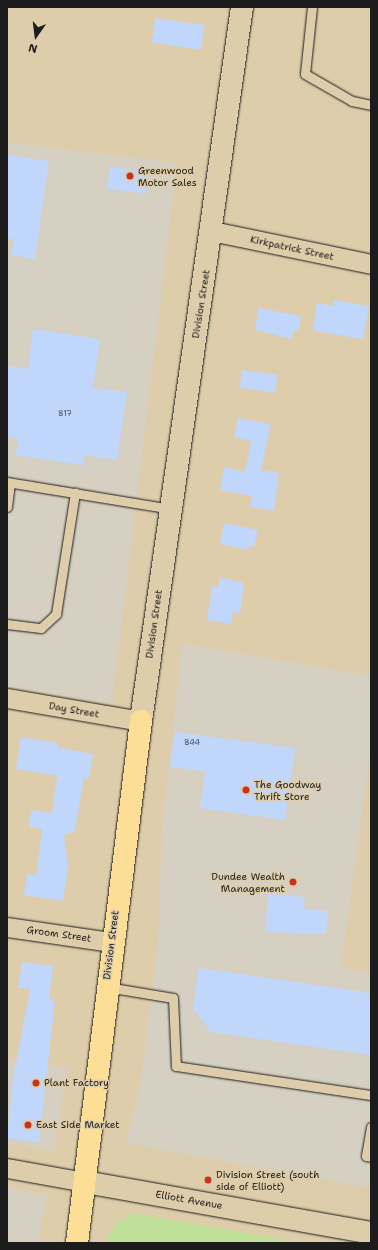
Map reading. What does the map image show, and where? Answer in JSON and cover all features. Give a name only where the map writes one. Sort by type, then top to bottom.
[{"type":"main road","name":"Division Street","points":[[77,1243],[111,942],[171,509],[212,231],[242,7]]},
{"type":"main road","name":"Elliott Avenue","points":[[85,1182],[371,1232]]},
{"type":"street","name":"Kirkpatrick Street","points":[[212,231],[371,264]]},
{"type":"street","name":"Day Street","points":[[7,698],[141,721]]},
{"type":"street","name":"Groom Street","points":[[7,927],[111,942]]},
{"type":"street","name":"Elliott Avenue","points":[[7,1168],[85,1182]]},
{"type":"lane","points":[[312,7],[305,74],[352,101],[371,105]]},
{"type":"lane","points":[[7,507],[9,483],[75,492],[171,509]]},
{"type":"lane","points":[[7,624],[41,628],[56,614],[75,492]]},
{"type":"lane","points":[[106,987],[173,998],[176,1066],[371,1095]]},
{"type":"lane","points":[[371,1127],[366,1156],[371,1157]]},
{"type":"shaded area","points":[[7,142],[177,163],[112,704],[7,686]]},
{"type":"shaded area","points":[[182,643],[371,676],[371,747],[341,968],[371,973],[371,1188],[126,1143],[141,1078],[158,943],[162,827]]},
{"type":"shaded area","points":[[7,1058],[67,1067],[54,1151],[7,1143]]},
{"type":"shaded area","points":[[7,1187],[47,1195],[38,1243],[7,1243]]},
{"type":"green space","points":[[133,1213],[302,1243],[104,1243],[117,1223]]},
{"type":"building","points":[[155,18],[205,25],[201,50],[152,43]]},
{"type":"building","points":[[7,155],[49,161],[35,259],[11,255],[14,239],[7,238]]},
{"type":"building","points":[[110,167],[149,172],[146,194],[107,189]]},
{"type":"building","points":[[334,300],[369,306],[363,339],[313,331],[317,303],[334,306]]},
{"type":"building","points":[[258,308],[301,316],[299,331],[294,329],[292,339],[255,330]]},
{"type":"building","points":[[33,329],[100,339],[93,388],[127,392],[117,460],[84,455],[83,465],[16,455],[18,438],[7,436],[7,366],[28,369]]},
{"type":"building","points":[[242,370],[278,375],[275,393],[239,388]]},
{"type":"building","points":[[238,418],[271,424],[261,470],[279,473],[274,511],[250,507],[252,496],[220,490],[224,467],[245,472],[251,441],[234,437]]},
{"type":"building","points":[[224,523],[258,530],[254,547],[249,546],[248,550],[220,544]]},
{"type":"building","points":[[220,577],[244,583],[240,613],[233,612],[231,624],[207,620],[212,586],[218,587]]},
{"type":"building","name":"The Goodway Thrift Store","points":[[175,732],[295,748],[285,820],[200,808],[205,771],[170,767]]},
{"type":"building","points":[[21,737],[59,743],[58,748],[93,754],[89,779],[84,778],[75,831],[64,835],[68,867],[63,901],[24,895],[27,874],[36,875],[42,829],[29,827],[31,810],[52,813],[57,776],[16,769]]},
{"type":"building","points":[[268,894],[305,897],[304,909],[328,911],[326,934],[265,932]]},
{"type":"building","points":[[22,962],[53,966],[49,1000],[55,1001],[39,1142],[7,1138],[13,1079],[30,989],[18,988]]},
{"type":"building","points":[[199,968],[364,992],[371,996],[371,1055],[211,1032],[193,1009]]},
{"type":"place","name":"Greenwood Motor Sales","points":[[130,176]]},
{"type":"place","name":"The Goodway Thrift Store","points":[[246,790]]},
{"type":"place","name":"Dundee Wealth Management","points":[[293,882]]},
{"type":"place","name":"Plant Factory","points":[[36,1083]]},
{"type":"place","name":"East Side Market","points":[[28,1125]]},
{"type":"place","name":"Division Street (south side of Elliott)","points":[[208,1180]]}]
